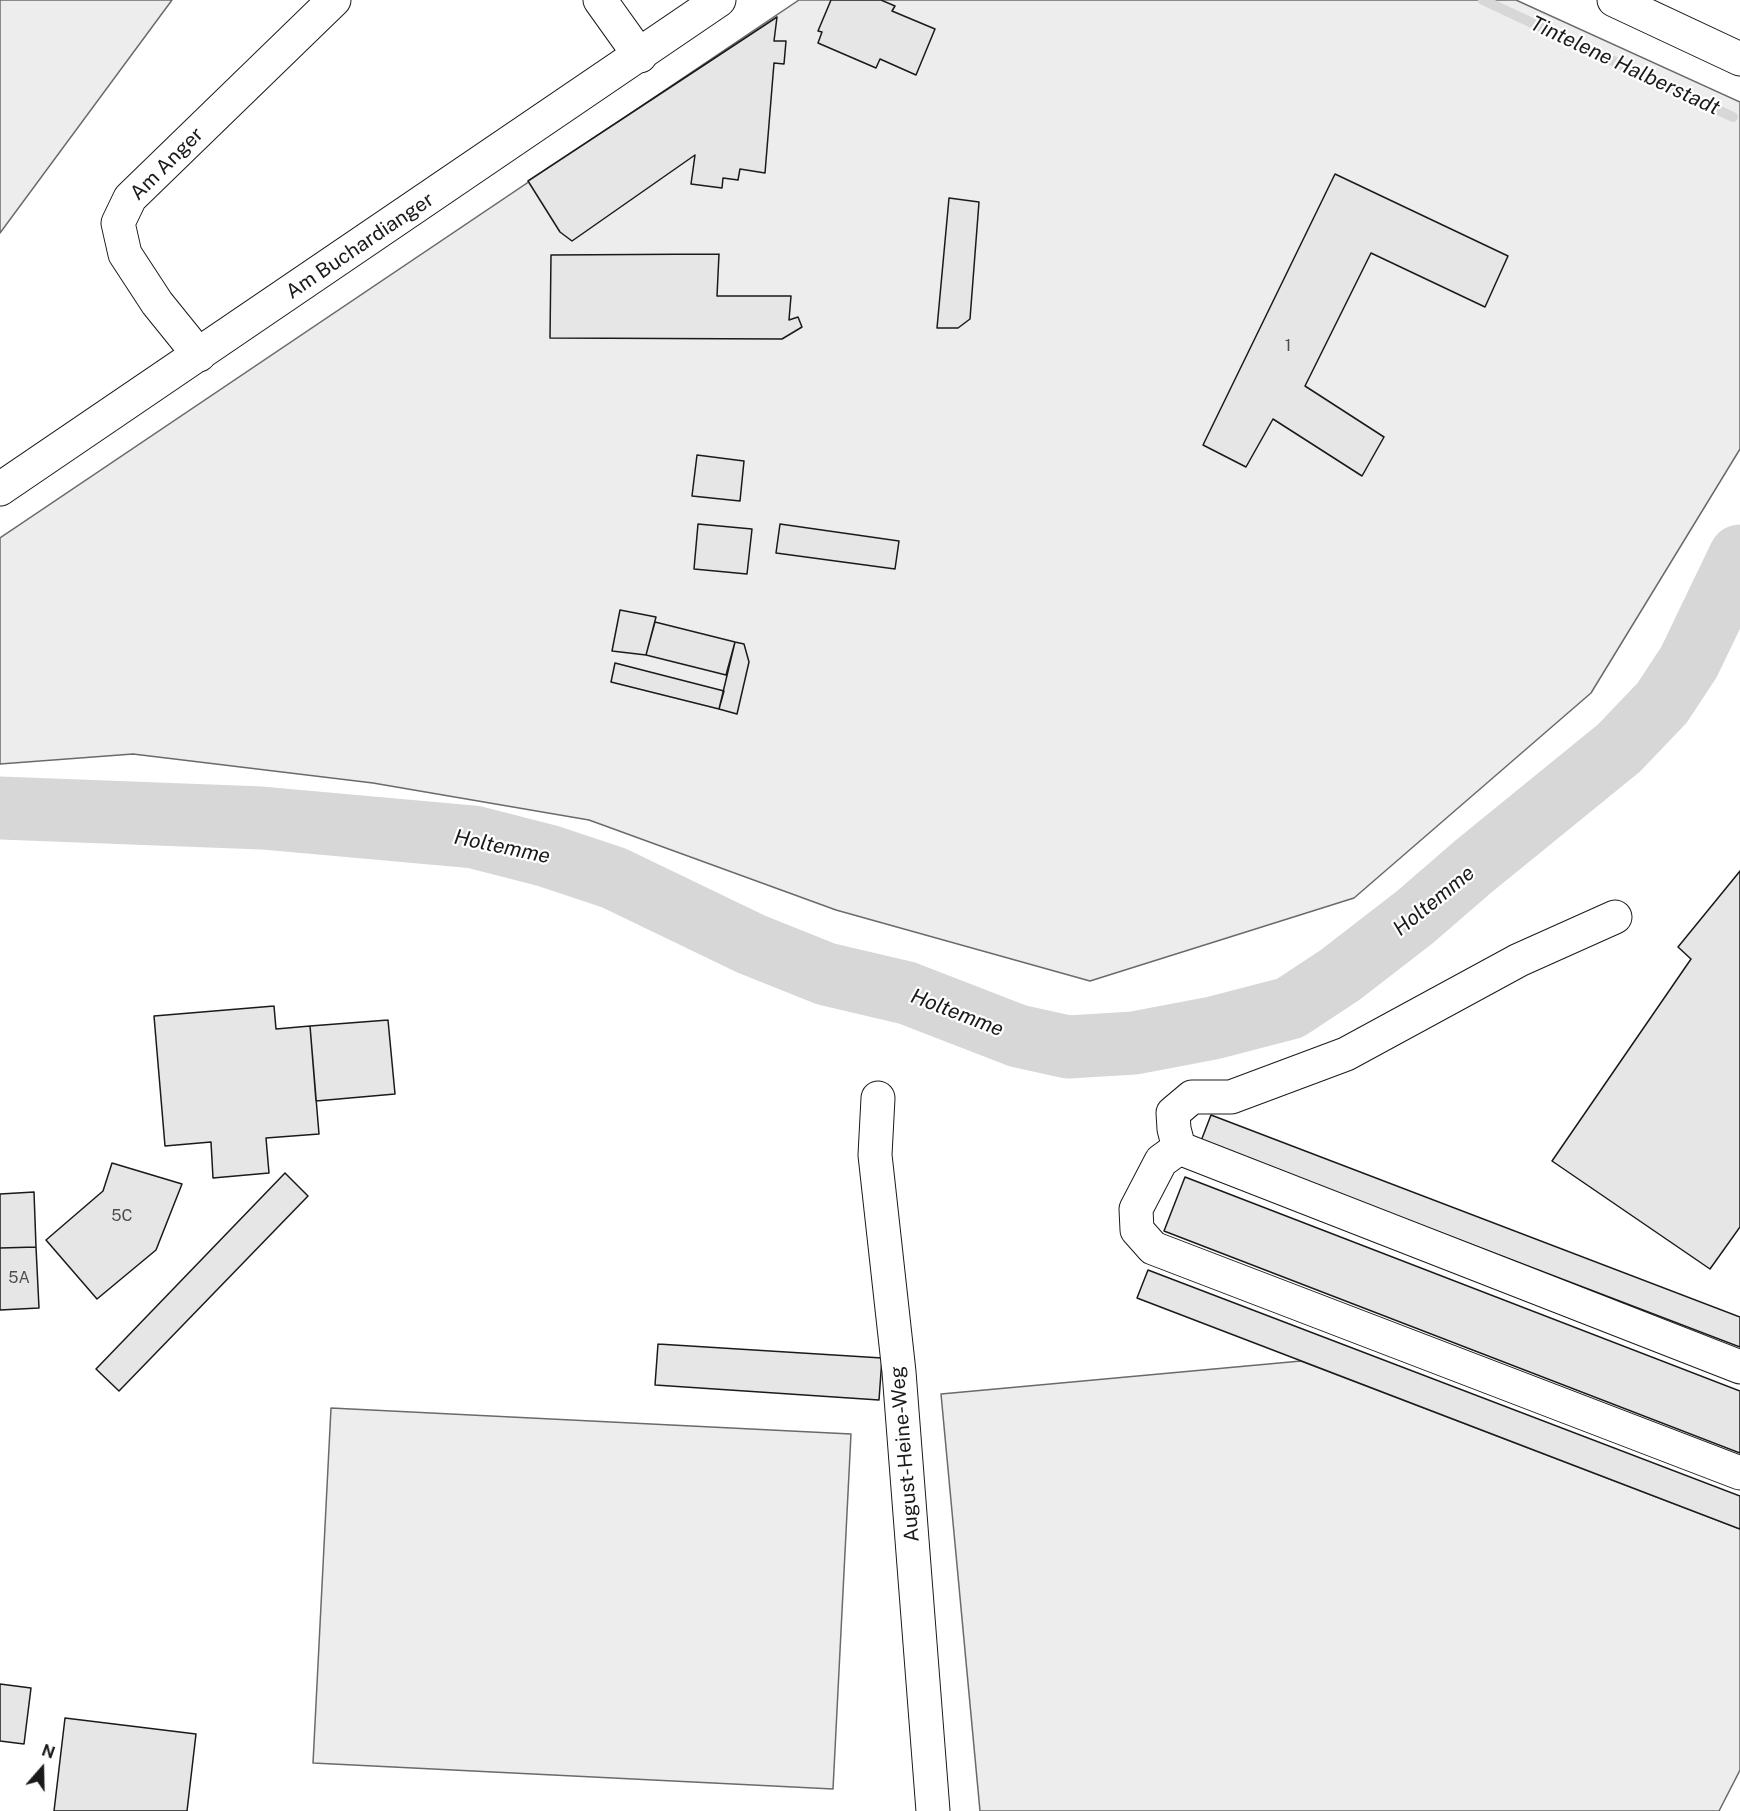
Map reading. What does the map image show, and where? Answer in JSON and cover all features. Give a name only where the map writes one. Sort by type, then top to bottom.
[{"type":"main road","name":"Am Anger","points":[[199,355],[157,303],[125,254],[118,223],[130,198],[334,0]]},
{"type":"main road","points":[[600,0],[640,56]]},
{"type":"main road","name":"Am Buchardianger","points":[[0,489],[640,56],[719,0]]},
{"type":"main road","points":[[1614,0],[1740,59]]},
{"type":"main road","points":[[1179,1148],[1174,1130],[1173,1113],[1192,1097],[1231,1097],[1346,1054],[1520,960],[1615,917]]},
{"type":"main road","name":"August-Heine-Weg","points":[[878,1098],[875,1155],[898,1372],[933,1811]]},
{"type":"main road","points":[[1179,1148],[1740,1367]]},
{"type":"main road","points":[[1179,1148],[1161,1161],[1136,1209],[1137,1230],[1153,1248],[1740,1473]]},
{"type":"shaded area","points":[[0,0],[172,0],[0,233]]},
{"type":"shaded area","points":[[799,0],[1516,0],[1740,102],[1740,449],[1591,693],[1354,898],[1090,981],[836,910],[589,820],[373,783],[133,754],[0,764],[0,538]]},
{"type":"shaded area","points":[[1301,1361],[1740,1529],[1740,1770],[1719,1811],[980,1811],[941,1394]]},
{"type":"shaded area","points":[[331,1408],[851,1434],[833,1789],[313,1763]]},
{"type":"building","points":[[831,0],[881,0],[895,6],[892,11],[935,29],[916,75],[880,59],[876,68],[818,43],[822,32],[818,31]]},
{"type":"building","points":[[777,17],[774,41],[786,41],[784,64],[774,63],[765,173],[740,169],[738,180],[723,178],[722,188],[691,184],[695,155],[572,241],[560,232],[528,181]]},
{"type":"building","points":[[1335,174],[1508,256],[1485,307],[1371,253],[1305,386],[1384,437],[1362,476],[1273,419],[1246,467],[1203,445]]},
{"type":"building","points":[[949,198],[979,202],[970,319],[958,328],[937,328]]},
{"type":"building","points":[[719,254],[717,296],[791,296],[789,320],[798,317],[802,327],[782,339],[550,338],[551,255]]},
{"type":"building","points":[[697,455],[744,461],[740,501],[692,496]]},
{"type":"building","points":[[698,524],[752,529],[747,574],[694,569]]},
{"type":"building","points":[[780,524],[899,541],[895,569],[776,553]]},
{"type":"building","points":[[620,610],[656,617],[646,655],[612,651]]},
{"type":"building","points":[[655,622],[735,642],[726,675],[646,655]]},
{"type":"building","points":[[735,642],[744,644],[749,662],[737,714],[719,709]]},
{"type":"building","points":[[615,663],[724,691],[719,709],[611,682]]},
{"type":"building","points":[[1740,871],[1740,1227],[1710,1269],[1552,1161],[1691,959],[1678,947]]},
{"type":"building","points":[[274,1006],[276,1029],[310,1026],[319,1134],[266,1138],[269,1173],[213,1178],[211,1142],[165,1146],[154,1016]]},
{"type":"building","points":[[388,1020],[395,1094],[316,1101],[310,1026]]},
{"type":"building","points":[[1211,1115],[1740,1317],[1740,1347],[1201,1141]]},
{"type":"building","points":[[112,1163],[182,1184],[156,1250],[97,1299],[46,1240],[103,1191]]},
{"type":"building","points":[[285,1173],[308,1196],[119,1391],[96,1369]]},
{"type":"building","points":[[1185,1177],[1740,1391],[1740,1453],[1164,1231]]},
{"type":"building","points":[[34,1192],[36,1247],[0,1248],[0,1194]]},
{"type":"building","points":[[36,1247],[39,1308],[0,1310],[0,1248]]},
{"type":"building","points":[[1148,1270],[1740,1496],[1740,1529],[1137,1298]]},
{"type":"building","points":[[658,1344],[882,1358],[879,1400],[655,1385]]},
{"type":"building","points":[[0,1684],[31,1688],[24,1744],[0,1741]]},
{"type":"building","points":[[65,1718],[196,1734],[187,1811],[54,1811]]},
{"type":"waterway","name":"Tintelene Halberstadt","points":[[1483,0],[1733,117]]},
{"type":"waterway","name":"Holtemme","points":[[0,808],[262,818],[474,837],[548,856],[614,878],[751,944],[826,974],[907,993],[1018,1036],[1068,1047],[1134,1043],[1213,1028],[1290,1008],[1340,975],[1415,917],[1619,748],[1662,703],[1689,662],[1740,556]]}]
